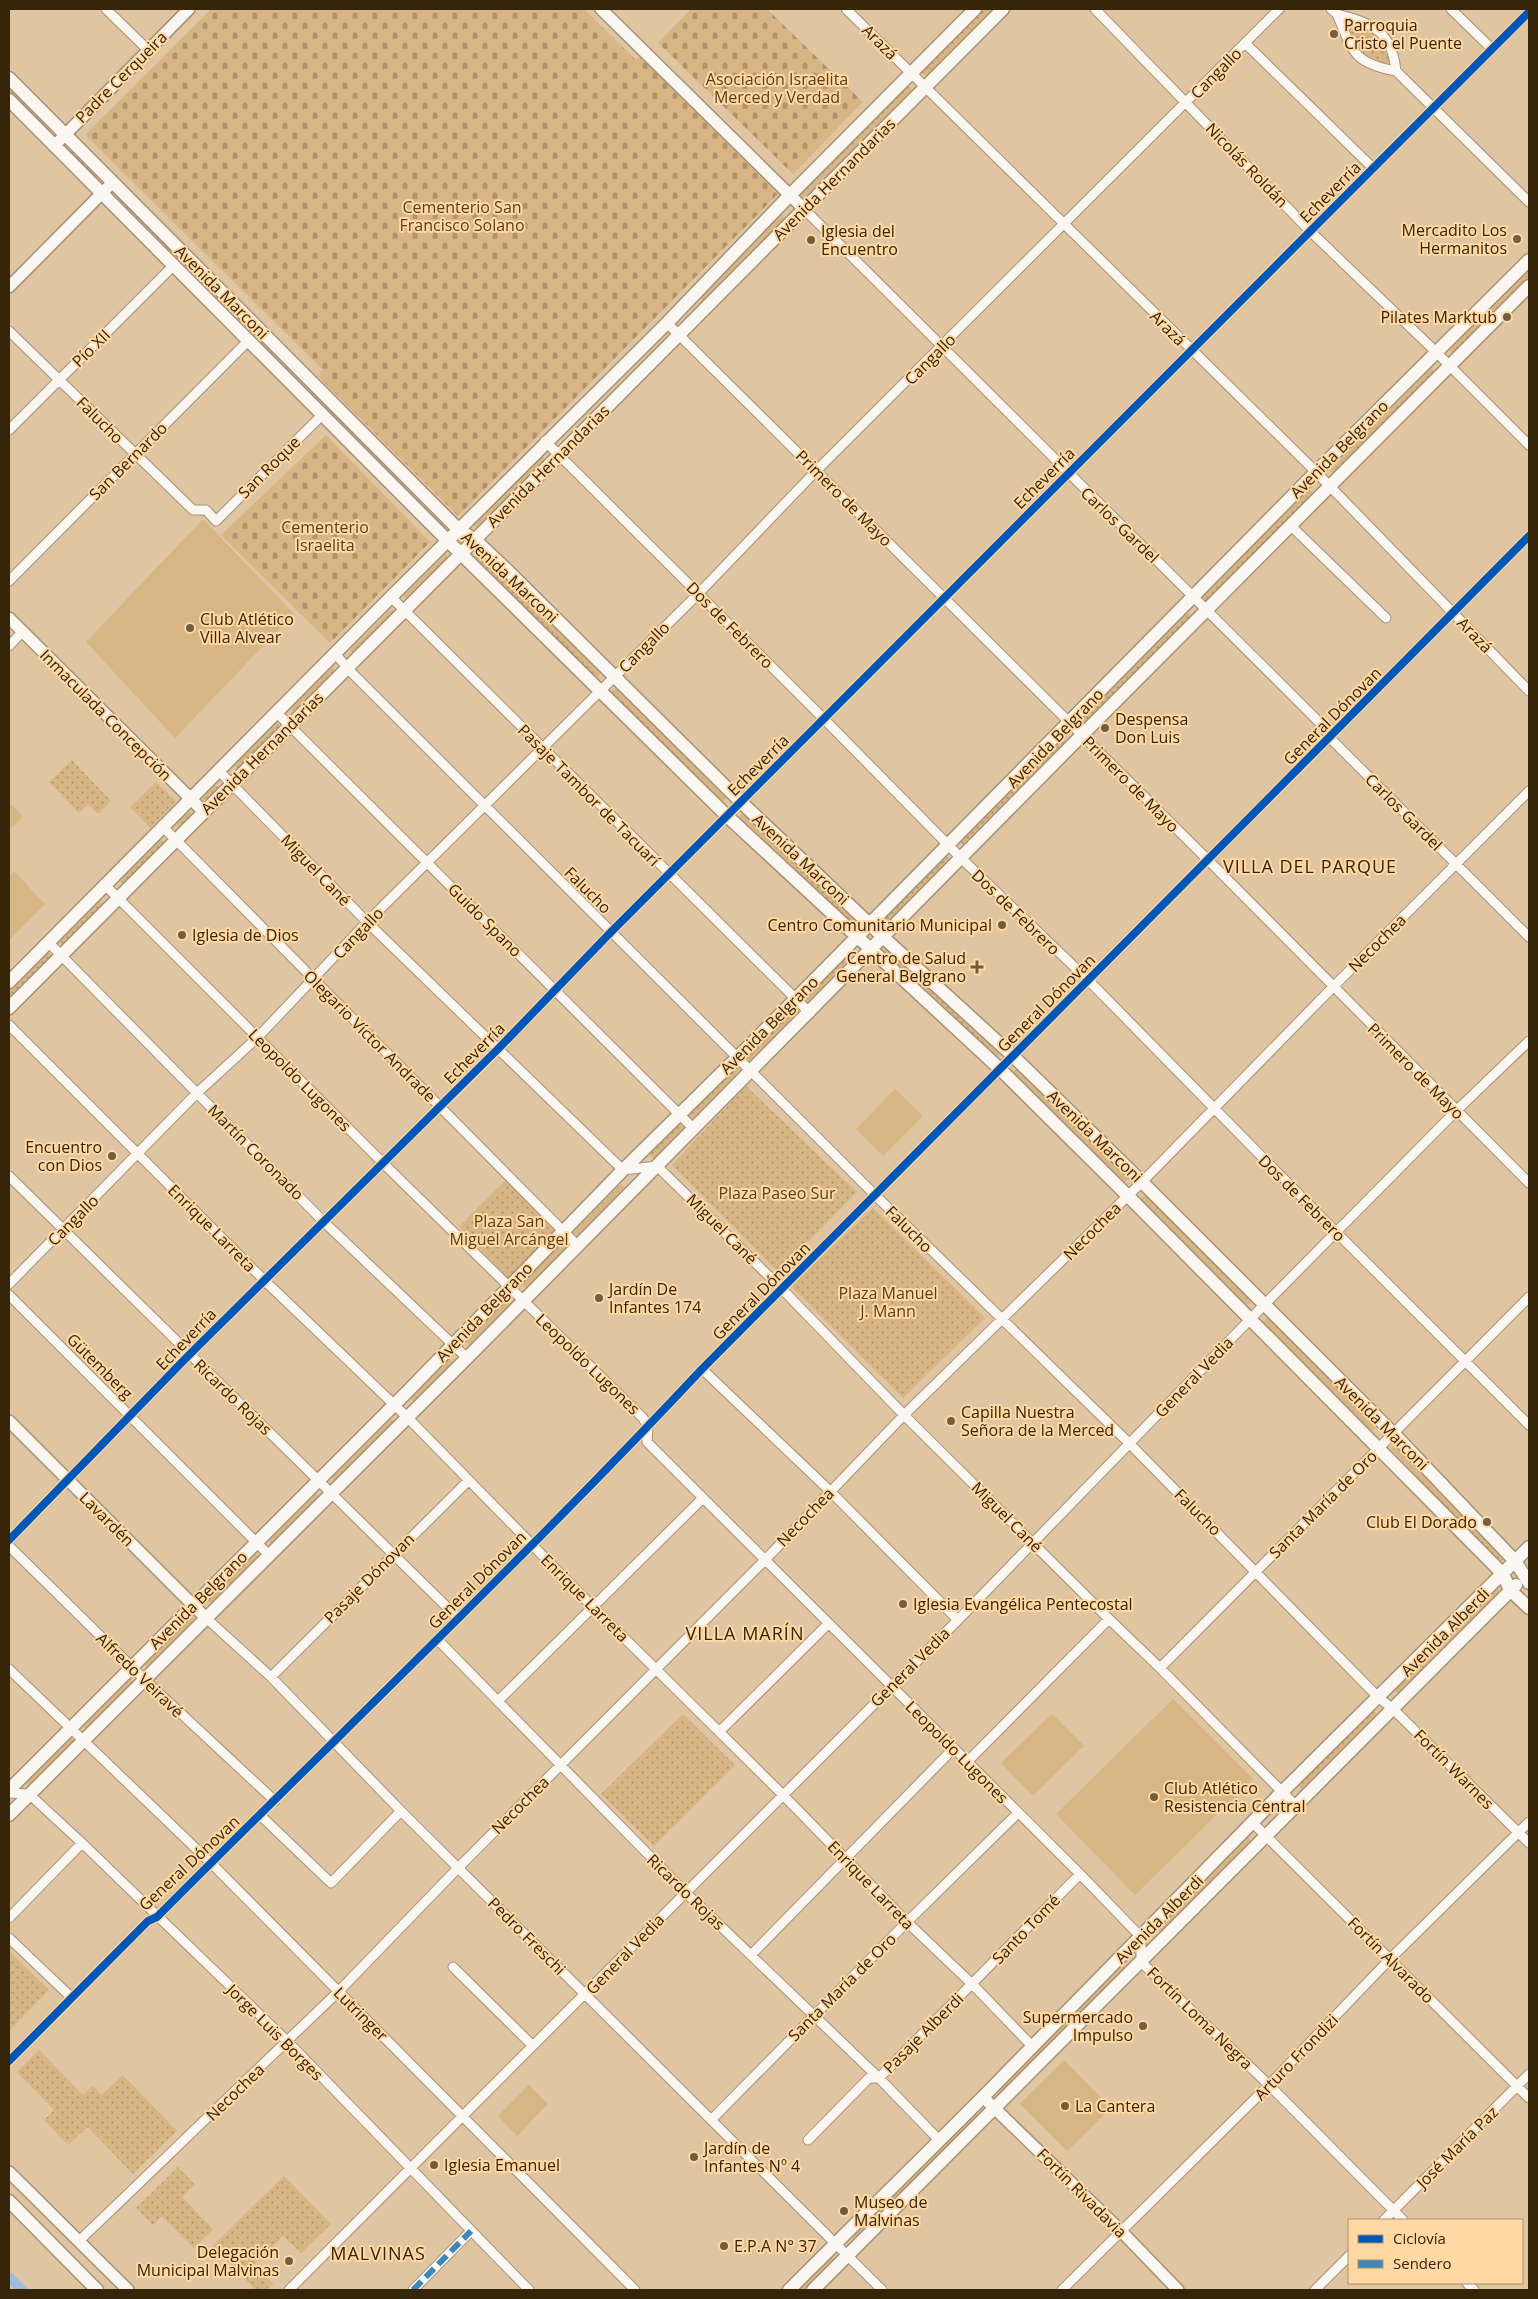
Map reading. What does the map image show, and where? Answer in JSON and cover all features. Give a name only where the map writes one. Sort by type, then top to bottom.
[{"type":"main road","name":"Avenida Hernandarias","points":[[9,982],[104,884],[390,598],[449,542],[458,530],[545,441],[667,322],[975,9]]},
{"type":"main road","name":"Avenida Hernandarias","points":[[9,1008],[1003,9]]},
{"type":"main road","name":"Avenida Marconi","points":[[9,78],[458,530],[475,540],[741,802],[883,937],[1013,1056],[1142,1182],[1393,1433],[1515,1561],[1528,1578]]},
{"type":"main road","name":"Avenida Marconi","points":[[9,100],[101,195],[600,692],[856,938],[1000,1069],[1503,1574]]},
{"type":"main road","name":"Avenida Belgrano","points":[[9,1791],[319,1480],[623,1170],[949,846],[1316,472],[1529,260]]},
{"type":"main road","name":"Avenida Belgrano","points":[[9,1815],[406,1416],[467,1358],[750,1070],[810,1013],[1082,735],[1529,286]]},
{"type":"main road","name":"Avenida Alberdi","points":[[789,2290],[938,2140],[984,2097],[1282,1792],[1529,1547]]},
{"type":"main road","points":[[1503,1574],[1510,1590],[1529,1608]]},
{"type":"main road","name":"Avenida Alberdi","points":[[812,2290],[996,2108],[1510,1590],[1528,1578]]},
{"type":"main road","points":[[9,2201],[97,2290]]},
{"type":"street","points":[[106,9],[148,50]]},
{"type":"street","name":"Padre Cerqueira","points":[[54,146],[189,9]]},
{"type":"street","name":"Carlos Gardel","points":[[602,9],[791,194],[1068,474],[1324,727],[1330,738],[1529,937]]},
{"type":"street","name":"Nicolás Roldán","points":[[1095,9],[1310,231],[1436,352],[1529,445]]},
{"type":"street","name":"Cangallo","points":[[9,1284],[197,1093],[258,1037],[367,922],[698,594],[816,471],[1279,9]]},
{"type":"street","points":[[1451,9],[1492,49]]},
{"type":"street","name":"Arazá","points":[[853,11],[911,73],[1191,351],[1316,472],[1529,691]]},
{"type":"street","points":[[1334,12],[1363,21],[1380,30],[1394,54],[1396,71]]},
{"type":"street","points":[[1334,12],[1358,58],[1373,67],[1396,71],[1529,202]]},
{"type":"street","name":"Echeverría","points":[[9,1540],[323,1220],[383,1164],[611,932],[1529,12]]},
{"type":"street","points":[[1246,44],[1373,168]]},
{"type":"street","points":[[9,288],[113,182]]},
{"type":"street","name":"Pío XII","points":[[9,430],[173,266]]},
{"type":"street","name":"Primero de Mayo","points":[[667,322],[1070,722],[1529,1183]]},
{"type":"street","name":"Falucho","points":[[9,331],[134,455],[193,510],[206,510],[216,521]]},
{"type":"street","name":"San Bernardo","points":[[9,581],[248,341]]},
{"type":"street","name":"San Roque","points":[[216,521],[323,414]]},
{"type":"street","name":"Dos de Febrero","points":[[545,441],[824,718],[961,858],[1088,980],[1529,1425]]},
{"type":"street","points":[[1290,525],[1386,618]]},
{"type":"street","name":"General Dónovan","points":[[9,2061],[70,1997],[148,1922],[157,1917],[438,1640],[782,1288],[1529,536]]},
{"type":"street","name":"Pasaje Tambor de Tacuarí","points":[[390,598],[810,1013]]},
{"type":"street","name":"Inmaculada Concepción","points":[[9,618],[204,812]]},
{"type":"street","points":[[9,646],[23,631]]},
{"type":"street","name":"Falucho","points":[[335,653],[347,668],[737,1058],[1257,1571],[1378,1697]]},
{"type":"street","name":"Guido Spano","points":[[276,712],[693,1128]]},
{"type":"street","name":"Miguel Cané","points":[[219,770],[367,922],[623,1170]]},
{"type":"street","name":"Necochea","points":[[79,2241],[288,2042],[458,1868],[764,1561],[904,1415],[1128,1196],[1529,791]]},
{"type":"street","name":"Olegario Víctor Andrade","points":[[163,827],[578,1246]]},
{"type":"street","name":"Leopoldo Lugones","points":[[104,884],[383,1164],[642,1418],[648,1427],[647,1442],[764,1561],[968,1761],[1141,1937]]},
{"type":"street","name":"Martín Coronado","points":[[48,942],[323,1220],[467,1358]]},
{"type":"street","name":"Enrique Larreta","points":[[9,1025],[264,1280],[394,1404],[593,1607],[1032,2046]]},
{"type":"street","name":"General Vedia","points":[[289,2290],[411,2170],[532,2045],[958,1620],[1250,1319],[1456,1111],[1529,1041]]},
{"type":"street","points":[[623,1170],[657,1166]]},
{"type":"street","name":"Miguel Cané","points":[[657,1166],[782,1288],[904,1415],[1108,1619],[1160,1668],[1296,1806]]},
{"type":"street","name":"Ricardo Rojas","points":[[9,1176],[458,1618]]},
{"type":"street","name":"Gütemberg","points":[[9,1295],[269,1555]]},
{"type":"street","name":"Santa María de Oro","points":[[1160,1668],[1529,1297]]},
{"type":"street","points":[[702,1370],[830,1491],[958,1620]]},
{"type":"street","name":"Lavardén","points":[[9,1421],[205,1617]]},
{"type":"street","name":"Pasaje Dónovan","points":[[271,1677],[468,1481]]},
{"type":"street","points":[[498,1701],[703,1498]]},
{"type":"street","name":"Alfredo Veiravé","points":[[9,1546],[144,1680],[275,1801]]},
{"type":"street","name":"Pedro Freschi","points":[[205,1617],[271,1677],[401,1811],[882,2290]]},
{"type":"street","points":[[968,1761],[1108,1619]]},
{"type":"street","points":[[719,1732],[828,1624]]},
{"type":"street","name":"Ricardo Rojas","points":[[438,1640],[685,1892],[879,2078],[938,2140]]},
{"type":"street","points":[[9,1669],[70,1730],[84,1741]]},
{"type":"street","name":"Fortín Warnes","points":[[1378,1697],[1393,1709],[1529,1843]]},
{"type":"street","name":"Lutringer","points":[[84,1741],[211,1863],[635,2290]]},
{"type":"street","points":[[751,1955],[954,1748]]},
{"type":"street","points":[[9,1791],[29,1794]]},
{"type":"street","name":"Jorge Luis Borges","points":[[29,1794],[288,2042],[529,2290]]},
{"type":"street","points":[[260,1815],[331,1884],[401,1811]]},
{"type":"street","name":"Santa María de Oro","points":[[711,2120],[1018,1813]]},
{"type":"street","name":"Arturo Frondizi","points":[[1062,2290],[1269,2085],[1390,1959],[1529,1822]]},
{"type":"street","name":"Fortín Alvarado","points":[[1253,1823],[1529,2098]]},
{"type":"street","points":[[9,1918],[82,1843]]},
{"type":"street","name":"Santo Tomé","points":[[972,1984],[1080,1874]]},
{"type":"street","name":"Fortín Loma Negra","points":[[1141,1937],[1141,1962],[1269,2085],[1402,2219]]},
{"type":"street","points":[[9,1938],[70,1997]]},
{"type":"street","points":[[453,1967],[532,2045]]},
{"type":"street","name":"Pasaje Alberdi","points":[[808,2140],[869,2078],[879,2078],[972,1984]]},
{"type":"street","name":"José María Paz","points":[[1385,2219],[1529,2074]]},
{"type":"street","name":"Fortín Rivadavia","points":[[984,2097],[1122,2232],[1178,2290]]},
{"type":"street","points":[[9,2172],[128,2290]]},
{"type":"street","points":[[413,2290],[471,2232]]},
{"type":"street","points":[[1315,2290],[1348,2257]]},
{"type":"green space","name":"Cementerio San Francisco Solano","points":[[211,9],[584,9],[636,60],[640,56],[778,194],[458,516],[318,376],[323,370],[85,135]]},
{"type":"green space","name":"Asociación Israelita Merced y Verdad","points":[[691,9],[767,9],[863,102],[793,174],[658,43]]},
{"type":"green space","points":[[983,9],[995,9],[927,77],[920,71]]},
{"type":"green space","points":[[1358,24],[1379,38],[1386,48],[1390,62],[1374,61],[1357,48],[1349,26]]},
{"type":"green space","points":[[906,83],[912,90],[804,199],[798,193]]},
{"type":"green space","points":[[9,87],[48,125],[43,129],[9,95]]},
{"type":"green space","points":[[73,149],[100,173],[95,178],[69,153]]},
{"type":"green space","points":[[121,199],[448,525],[444,529],[117,203]]},
{"type":"green space","points":[[780,213],[786,219],[702,301],[697,296]]},
{"type":"green space","points":[[1529,268],[1529,276],[1453,353],[1448,349]]},
{"type":"green space","points":[[1431,368],[1437,373],[1336,475],[1330,470]]},
{"type":"green space","name":"Cementerio Israelita","points":[[326,435],[430,542],[330,643],[221,535]]},
{"type":"green space","points":[[540,454],[548,462],[479,530],[471,522]]},
{"type":"green space","points":[[1309,489],[1313,493],[1206,602],[1201,597]]},
{"type":"green space","name":"Club Atlético Villa Alvear","points":[[203,519],[294,614],[175,738],[86,642]]},
{"type":"green space","points":[[479,551],[602,672],[595,679],[472,558]]},
{"type":"green space","points":[[446,554],[448,557],[405,599],[403,596]]},
{"type":"green space","points":[[392,609],[397,614],[354,655],[350,650]]},
{"type":"green space","points":[[1187,612],[1193,617],[1085,725],[1080,720]]},
{"type":"green space","points":[[332,667],[337,672],[295,713],[290,708]]},
{"type":"green space","points":[[617,687],[729,796],[721,803],[610,694]]},
{"type":"green space","points":[[277,723],[282,728],[239,769],[234,765]]},
{"type":"green space","points":[[1062,737],[1067,743],[965,846],[959,841]]},
{"type":"green space","points":[[72,760],[111,801],[98,814],[88,804],[79,813],[49,782]]},
{"type":"green space","points":[[156,782],[176,801],[150,828],[130,807]]},
{"type":"green space","points":[[214,784],[219,788],[205,801],[201,796]]},
{"type":"green space","points":[[9,802],[23,817],[9,830]]},
{"type":"green space","points":[[188,810],[192,815],[179,828],[174,823]]},
{"type":"green space","points":[[744,811],[858,918],[852,924],[738,818]]},
{"type":"green space","points":[[160,838],[164,843],[123,884],[119,880]]},
{"type":"green space","points":[[945,855],[951,861],[885,927],[879,922]]},
{"type":"green space","points":[[14,871],[45,904],[9,940],[9,876]]},
{"type":"green space","points":[[98,900],[103,904],[62,946],[57,941]]},
{"type":"green space","points":[[888,944],[1002,1051],[995,1058],[881,952]]},
{"type":"green space","points":[[48,952],[52,956],[11,998],[9,991]]},
{"type":"green space","points":[[849,952],[855,957],[807,1005],[801,1000]]},
{"type":"green space","points":[[793,1008],[800,1014],[751,1062],[745,1056]]},
{"type":"green space","points":[[735,1065],[741,1071],[692,1120],[686,1114]]},
{"type":"green space","points":[[1017,1068],[1129,1178],[1123,1184],[1012,1073]]},
{"type":"green space","name":"Plaza Paseo Sur","points":[[746,1086],[857,1192],[778,1272],[672,1165]]},
{"type":"green space","points":[[895,1089],[923,1116],[883,1156],[856,1129]]},
{"type":"green space","points":[[680,1122],[686,1128],[655,1160],[649,1154]]},
{"type":"green space","name":"Plaza San Miguel Arcángel","points":[[506,1180],[557,1231],[509,1279],[459,1227]]},
{"type":"green space","points":[[621,1184],[628,1190],[579,1238],[573,1233]]},
{"type":"green space","points":[[1145,1194],[1253,1300],[1246,1306],[1139,1200]]},
{"type":"green space","name":"Plaza Manuel J. Mann","points":[[873,1208],[985,1318],[903,1398],[791,1286]]},
{"type":"green space","points":[[564,1242],[568,1247],[526,1288],[521,1283]]},
{"type":"green space","points":[[504,1299],[510,1304],[469,1345],[465,1341]]},
{"type":"green space","points":[[1269,1316],[1377,1426],[1371,1432],[1263,1322]]},
{"type":"green space","points":[[448,1358],[453,1362],[413,1401],[410,1396]]},
{"type":"green space","points":[[388,1417],[394,1422],[333,1480],[331,1476]]},
{"type":"green space","points":[[1396,1444],[1505,1559],[1500,1563],[1391,1449]]},
{"type":"green space","points":[[314,1492],[319,1497],[272,1544],[266,1539]]},
{"type":"green space","points":[[254,1552],[259,1557],[212,1604],[207,1599]]},
{"type":"green space","points":[[1496,1587],[1500,1592],[1399,1695],[1394,1690]]},
{"type":"green space","points":[[191,1616],[196,1621],[149,1669],[144,1663]]},
{"type":"green space","points":[[130,1678],[135,1683],[87,1730],[82,1725]]},
{"type":"green space","name":"Club Atlético Resistencia Central","points":[[1173,1699],[1253,1779],[1135,1895],[1056,1814]]},
{"type":"green space","points":[[1373,1710],[1378,1715],[1302,1789],[1297,1784]]},
{"type":"green space","points":[[683,1714],[735,1765],[654,1846],[601,1794]]},
{"type":"green space","points":[[1052,1714],[1084,1746],[1033,1796],[1001,1763]]},
{"type":"green space","points":[[70,1737],[75,1742],[31,1787],[26,1781]]},
{"type":"green space","points":[[1248,1838],[1253,1842],[1162,1934],[1157,1928]]},
{"type":"green space","points":[[9,1951],[49,1990],[9,2031]]},
{"type":"green space","points":[[1122,1964],[1127,1968],[1002,2093],[997,2089]]},
{"type":"green space","points":[[39,2050],[83,2095],[93,2086],[102,2095],[123,2075],[177,2131],[133,2174],[88,2127],[68,2145],[44,2120],[54,2110],[17,2072]]},
{"type":"green space","name":"La Cantera","points":[[1064,2060],[1111,2108],[1067,2151],[1020,2104]]},
{"type":"green space","points":[[529,2085],[548,2104],[517,2136],[498,2116]]},
{"type":"green space","points":[[975,2112],[979,2116],[854,2241],[850,2236]]},
{"type":"green space","points":[[178,2167],[195,2185],[182,2197],[213,2229],[194,2248],[162,2216],[153,2225],[136,2208]]},
{"type":"green space","points":[[284,2176],[331,2224],[301,2253],[283,2236],[254,2265],[273,2284],[266,2290],[256,2290],[212,2246]]},
{"type":"green space","points":[[832,2257],[836,2261],[807,2290],[799,2290]]},
{"type":"waterway","points":[[9,2277],[22,2290]]},
{"type":"marked path","points":[[413,2290],[471,2231]]},
{"type":"cycle path","points":[[9,1540],[189,1355],[499,1048],[611,932],[1529,12]]},
{"type":"cycle path","points":[[9,2061],[148,1921],[157,1917],[500,1577],[702,1369],[1529,536]]},
{"type":"place","name":"Parroquia Cristo el Puente","points":[[1334,34]]},
{"type":"place","name":"Mercadito Los Hermanitos","points":[[1517,239]]},
{"type":"place","name":"Iglesia del Encuentro","points":[[811,240]]},
{"type":"place","name":"Pilates Marktub","points":[[1507,317]]},
{"type":"place","name":"Club Atlético Villa Alvear","points":[[190,628]]},
{"type":"place","name":"Despensa Don Luis","points":[[1105,728]]},
{"type":"place","name":"Centro Comunitario Municipal","points":[[1002,925]]},
{"type":"place","name":"Iglesia de Dios","points":[[182,935]]},
{"type":"place","name":"Centro de Salud General Belgrano","points":[[977,967]]},
{"type":"place","name":"Encuentro con Dios","points":[[112,1156]]},
{"type":"place","name":"Jardín De Infantes 174","points":[[599,1298]]},
{"type":"place","name":"Capilla Nuestra Señora de la Merced","points":[[951,1421]]},
{"type":"place","name":"Club El Dorado","points":[[1487,1522]]},
{"type":"place","name":"Iglesia Evangélica Pentecostal","points":[[903,1604]]},
{"type":"place","name":"Club Atlético Resistencia Central","points":[[1154,1797]]},
{"type":"place","name":"Supermercado Impulso","points":[[1143,2026]]},
{"type":"place","name":"La Cantera","points":[[1065,2106]]},
{"type":"place","name":"Jardín de Infantes Nº 4","points":[[694,2157]]},
{"type":"place","name":"Iglesia Emanuel","points":[[434,2165]]},
{"type":"place","name":"Museo de Malvinas","points":[[844,2211]]},
{"type":"place","name":"E.P.A N° 37","points":[[724,2246]]},
{"type":"place","name":"Delegación Municipal Malvinas","points":[[289,2261]]},
{"type":"district","name":"VILLA DEL PARQUE","points":[[1310,867]]},
{"type":"district","name":"VILLA MARÍN","points":[[745,1634]]},
{"type":"district","name":"MALVINAS","points":[[378,2254]]}]
